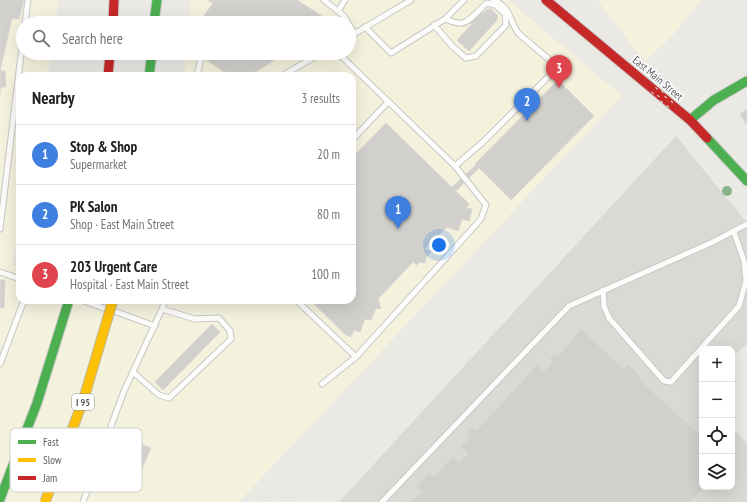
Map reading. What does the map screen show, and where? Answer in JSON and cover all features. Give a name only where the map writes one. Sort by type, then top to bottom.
[{"type":"main road","points":[[113,16],[114,0]]},
{"type":"main road","points":[[155,16],[156,0]]},
{"type":"main road","name":"East Main Street","points":[[546,0],[690,120],[746,178]]},
{"type":"main road","points":[[108,72],[109,60]]},
{"type":"main road","points":[[150,72],[151,60]]},
{"type":"main road","points":[[690,120],[714,100],[747,81]]},
{"type":"main road","points":[[27,428],[37,403],[68,304]]},
{"type":"main road","name":"I 95","points":[[73,428],[84,398],[112,304]]},
{"type":"main road","points":[[0,499],[10,473]]},
{"type":"main road","name":"I 95","points":[[45,502],[49,492]]},
{"type":"lane","points":[[26,16],[28,0]]},
{"type":"lane","points":[[324,0],[342,16]]},
{"type":"lane","points":[[338,11],[345,0]]},
{"type":"lane","points":[[356,32],[403,3],[411,0]]},
{"type":"lane","points":[[366,27],[392,53],[444,19],[464,0]]},
{"type":"lane","points":[[455,166],[483,142],[558,67],[519,34],[514,27],[511,15],[493,0]]},
{"type":"lane","points":[[434,25],[453,47],[466,58],[476,56],[506,25],[505,14],[495,5],[487,3],[469,20],[460,23],[444,19]]},
{"type":"lane","points":[[19,72],[20,60]]},
{"type":"lane","points":[[198,72],[200,60]]},
{"type":"lane","points":[[289,72],[309,60]]},
{"type":"lane","points":[[322,384],[356,357],[482,219],[486,205],[455,166],[345,60]]},
{"type":"lane","points":[[0,229],[16,96]]},
{"type":"lane","points":[[356,136],[388,102]]},
{"type":"lane","points":[[382,502],[569,306],[734,232],[747,224]]},
{"type":"lane","points":[[603,290],[604,306],[609,318],[664,381],[670,382],[738,306],[746,281],[744,261],[734,232]]},
{"type":"lane","points":[[0,272],[16,278]]},
{"type":"lane","points":[[0,364],[22,304]]},
{"type":"lane","points":[[92,304],[154,326]]},
{"type":"lane","points":[[111,428],[133,372],[164,304]]},
{"type":"lane","points":[[300,304],[356,357]]},
{"type":"lane","points":[[133,372],[159,395],[169,398],[231,339],[230,331],[219,318],[195,318],[162,309]]},
{"type":"lane","points":[[83,502],[87,492]]},
{"type":"shaded area","points":[[0,0],[59,0],[56,16],[16,16],[16,60],[50,60],[49,72],[16,72],[16,246],[12,265],[16,266],[16,304],[356,304],[356,72],[184,72],[185,60],[356,60],[356,16],[190,16],[191,0],[508,0],[622,96],[239,502],[0,502]]},
{"type":"shaded area","points":[[597,0],[701,0],[673,35],[645,62]]},
{"type":"shaded area","points":[[676,136],[747,223],[747,344],[735,354],[735,346],[699,346],[699,387],[697,389],[699,391],[699,490],[735,490],[735,430],[747,443],[747,502],[339,502]]},
{"type":"building","points":[[0,0],[24,0],[20,16],[16,16],[16,19],[12,18],[0,71]]},
{"type":"building","points":[[207,0],[297,0],[322,16],[204,16],[213,3]]},
{"type":"building","points":[[490,8],[498,16],[498,19],[469,51],[457,40],[472,24],[470,23],[480,12],[482,14]]},
{"type":"building","points":[[206,60],[274,60],[256,72],[224,72]]},
{"type":"building","points":[[0,71],[5,71],[6,86],[0,88]]},
{"type":"building","points":[[558,80],[594,116],[511,200],[475,164]]},
{"type":"building","points":[[747,109],[747,125],[740,114]]},
{"type":"building","points":[[386,123],[469,204],[466,208],[472,209],[469,221],[462,219],[458,231],[447,227],[425,249],[432,251],[426,258],[425,263],[420,262],[417,265],[413,262],[378,299],[381,309],[376,308],[371,320],[365,319],[360,332],[354,330],[351,337],[346,335],[314,304],[356,304],[356,154]]},
{"type":"building","points":[[476,165],[479,168],[456,191],[452,187]]},
{"type":"building","points":[[0,280],[5,280],[4,308],[0,308]]},
{"type":"building","points":[[212,324],[220,332],[163,390],[155,382]]},
{"type":"building","points":[[581,329],[624,369],[628,364],[641,377],[639,379],[699,434],[699,490],[701,490],[690,502],[411,502],[422,491],[416,486],[429,472],[434,477],[453,457],[459,463],[468,454],[461,447],[470,437],[466,433],[471,427],[476,431],[537,365],[544,371],[552,362],[549,360],[555,353],[558,356]]},
{"type":"building","points":[[142,444],[151,448],[142,469]]},
{"type":"railway","points":[[255,502],[643,104],[663,81],[724,0]]},
{"type":"railway","points":[[266,502],[552,210],[648,108],[668,85],[732,0]]},
{"type":"railway","points":[[281,502],[562,212],[673,89],[741,0]]},
{"type":"railway","points":[[291,502],[565,220],[679,94],[747,8]]},
{"type":"traffic: fast","points":[[155,16],[157,0]]},
{"type":"traffic: fast","points":[[150,72],[151,60]]},
{"type":"traffic: fast","points":[[690,120],[714,100],[747,81]]},
{"type":"traffic: fast","points":[[707,138],[747,181]]},
{"type":"traffic: fast","points":[[27,428],[37,403],[68,304]]},
{"type":"traffic: fast","points":[[0,499],[10,473]]},
{"type":"traffic: jam","points":[[113,16],[114,0]]},
{"type":"traffic: jam","points":[[546,0],[690,120],[707,138]]},
{"type":"traffic: jam","points":[[108,72],[109,60]]},
{"type":"traffic: slow","points":[[73,428],[84,398],[112,304]]},
{"type":"traffic: slow","points":[[45,502],[49,492]]},
{"type":"place","name":"203 Urgent Care","points":[[559,88]]},
{"type":"place","name":"PK Salon","points":[[527,121]]},
{"type":"place","name":"Stop & Shop","points":[[398,229]]}]
